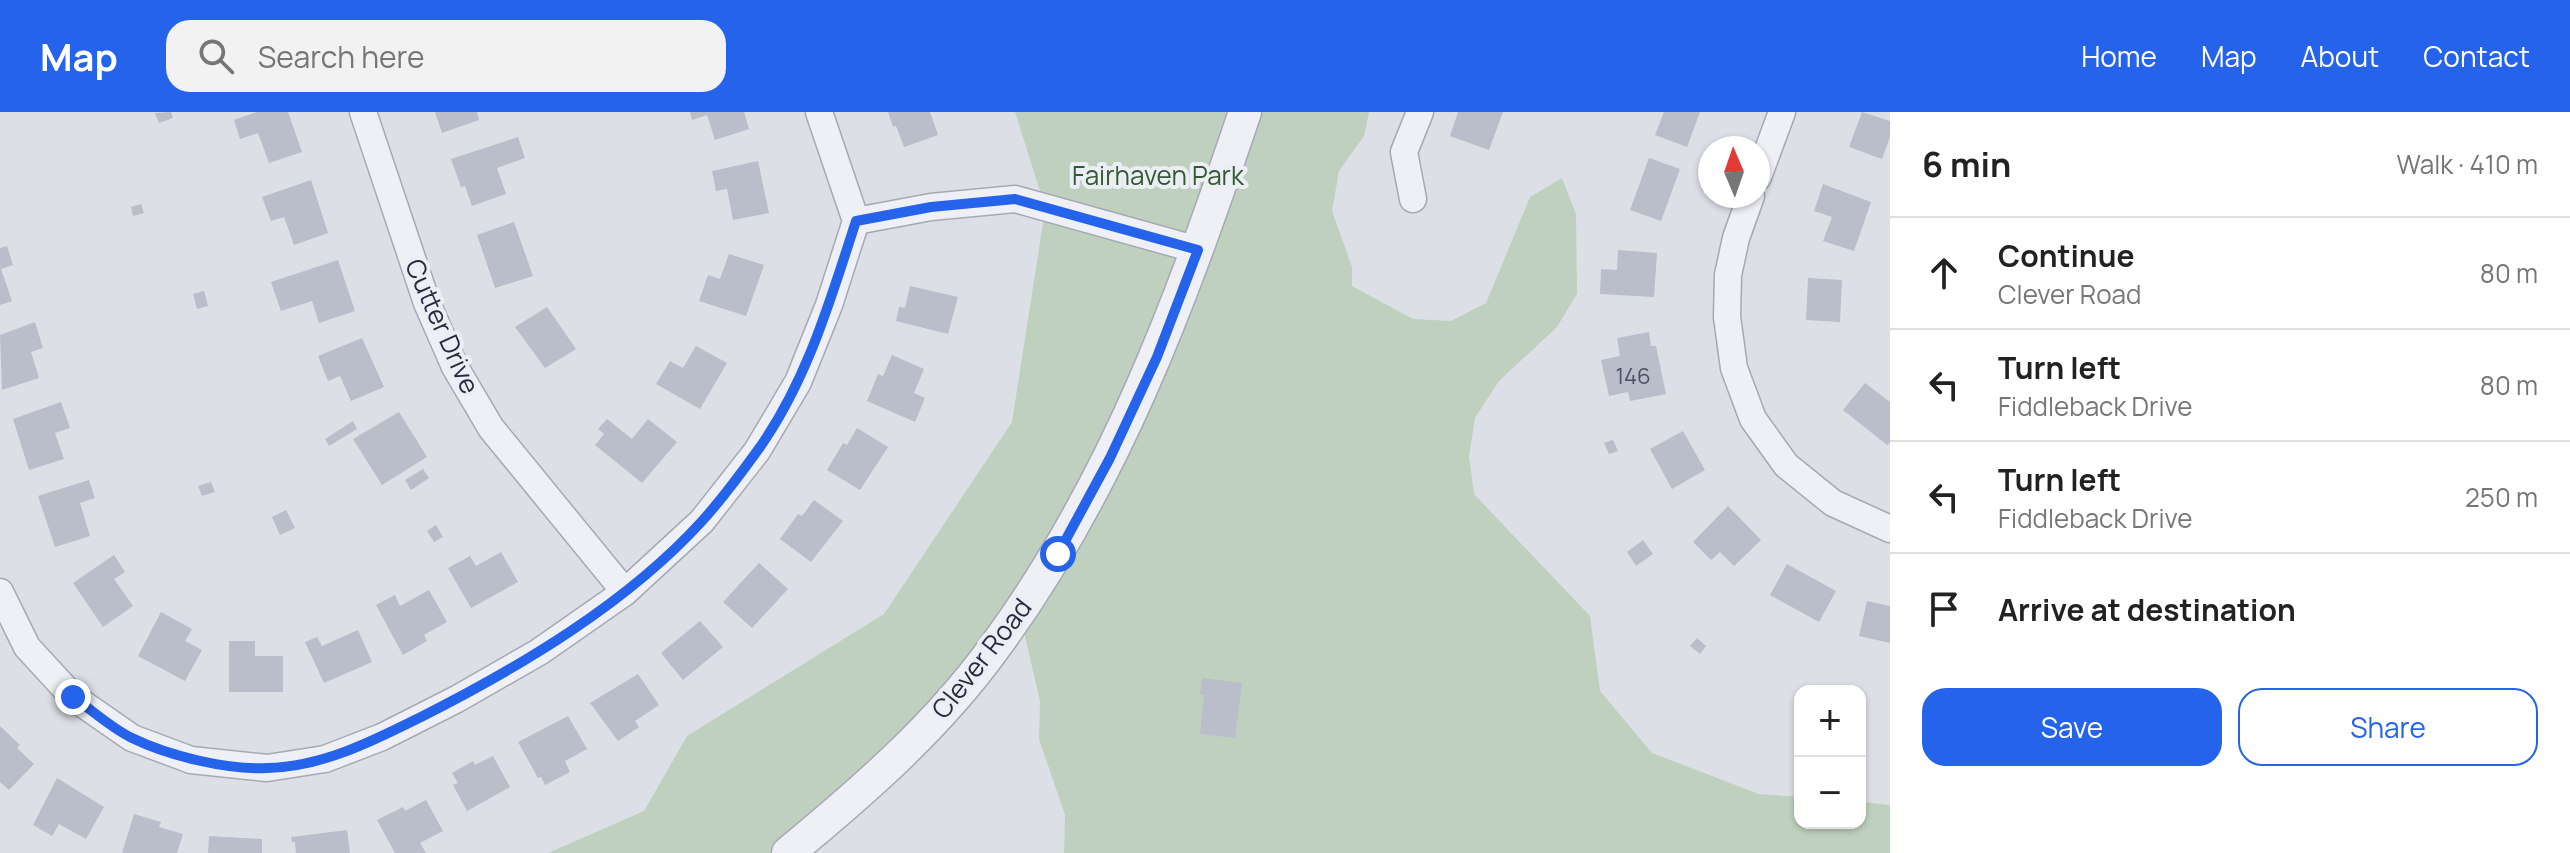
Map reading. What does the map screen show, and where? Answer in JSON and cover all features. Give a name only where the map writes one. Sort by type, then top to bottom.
[{"type":"street","name":"Cutter Drive","points":[[363,112],[427,303],[455,367],[491,428],[625,592]]},
{"type":"street","points":[[0,592],[27,647],[73,697],[132,738],[191,760],[267,768],[325,759],[382,737],[539,652],[625,592],[702,521],[757,451],[798,382],[829,305],[856,221],[819,112]]},
{"type":"street","name":"Clever Road","points":[[788,853],[870,785],[937,716],[993,650],[1058,554],[1110,458],[1157,357],[1198,250],[1245,112]]},
{"type":"street","points":[[1413,199],[1404,152],[1420,112]]},
{"type":"street","points":[[1770,144],[1782,112]]},
{"type":"street","points":[[856,221],[931,207],[1015,199],[1198,250]]},
{"type":"street","points":[[1747,208],[1728,275],[1727,317],[1734,368],[1753,419],[1786,465],[1833,503],[1890,529]]},
{"type":"green space","name":"Fairhaven Park","points":[[1015,112],[1245,112],[1198,250],[1045,207]]},
{"type":"green space","points":[[1255,112],[1369,112],[1364,136],[1339,171],[1332,211],[1352,267],[1352,286],[1413,319],[1451,321],[1486,303],[1530,197],[1562,178],[1576,214],[1577,294],[1557,327],[1499,381],[1475,418],[1469,456],[1474,494],[1590,616],[1600,691],[1652,753],[1759,794],[1794,797],[1794,829],[1866,829],[1866,803],[1890,805],[1890,853],[1064,853],[1065,815],[1039,739],[1040,701],[1024,632]]},
{"type":"green space","points":[[1045,210],[1195,251],[1153,355],[991,649],[784,853],[548,853],[644,811],[687,736],[884,614],[1012,422]]},
{"type":"building","points":[[171,112],[173,118],[159,123],[155,113]]},
{"type":"building","points":[[257,112],[288,112],[302,152],[269,163],[258,133],[240,139],[234,120]]},
{"type":"building","points":[[435,112],[477,112],[479,120],[442,133]]},
{"type":"building","points":[[690,112],[744,112],[749,129],[715,140],[707,115],[692,120]]},
{"type":"building","points":[[888,112],[930,112],[938,135],[904,147]]},
{"type":"building","points":[[1458,112],[1503,112],[1489,150],[1450,136]]},
{"type":"building","points":[[1664,112],[1700,112],[1687,147],[1655,135]]},
{"type":"building","points":[[1862,112],[1890,121],[1890,137],[1882,159],[1849,147]]},
{"type":"building","points":[[518,137],[525,158],[497,168],[506,194],[472,206],[451,159]]},
{"type":"building","points":[[1649,158],[1680,169],[1661,221],[1630,210]]},
{"type":"building","points":[[758,161],[769,213],[733,220],[727,189],[716,191],[712,171]]},
{"type":"building","points":[[311,180],[328,233],[294,245],[284,217],[271,221],[262,197]]},
{"type":"building","points":[[1823,184],[1871,202],[1854,251],[1823,241],[1832,217],[1814,211]]},
{"type":"building","points":[[141,204],[144,213],[133,216],[131,207]]},
{"type":"building","points":[[514,222],[533,276],[495,288],[477,235]]},
{"type":"building","points":[[7,246],[13,265],[1,269],[12,301],[0,305],[0,248]]},
{"type":"building","points":[[1618,250],[1657,253],[1654,297],[1600,294],[1601,269],[1617,270]]},
{"type":"building","points":[[729,254],[764,265],[746,316],[699,301],[708,275],[720,279]]},
{"type":"building","points":[[338,260],[355,311],[319,323],[312,301],[281,311],[271,282]]},
{"type":"building","points":[[1808,278],[1842,280],[1840,322],[1806,320]]},
{"type":"building","points":[[910,286],[958,297],[948,334],[896,321],[899,307],[905,308]]},
{"type":"building","points":[[204,291],[208,306],[197,309],[193,294]]},
{"type":"building","points":[[547,307],[576,349],[545,368],[515,327]]},
{"type":"building","points":[[35,322],[43,348],[31,352],[39,378],[2,390],[0,335]]},
{"type":"building","points":[[1649,332],[1651,346],[1656,346],[1666,394],[1630,401],[1628,392],[1609,396],[1601,360],[1620,356],[1617,338]]},
{"type":"building","points":[[362,338],[384,387],[351,401],[340,376],[328,381],[318,356]]},
{"type":"building","points":[[696,346],[727,363],[700,409],[656,384],[670,361],[683,368]]},
{"type":"building","points":[[892,355],[924,369],[914,393],[925,398],[915,422],[867,401],[878,374],[883,376]]},
{"type":"building","points":[[1865,383],[1890,402],[1890,442],[1887,445],[1843,410]]},
{"type":"building","points":[[61,402],[70,428],[55,433],[64,459],[29,470],[13,419]]},
{"type":"building","points":[[399,412],[427,457],[382,485],[353,439]]},
{"type":"building","points":[[607,419],[632,439],[648,419],[677,442],[642,483],[595,445],[604,434],[598,429]]},
{"type":"building","points":[[353,421],[357,429],[329,446],[325,439]]},
{"type":"building","points":[[857,428],[888,447],[860,490],[827,470],[843,443],[847,445]]},
{"type":"building","points":[[1683,431],[1705,470],[1672,489],[1650,449]]},
{"type":"building","points":[[1613,440],[1618,451],[1609,454],[1604,443]]},
{"type":"building","points":[[423,469],[429,478],[411,490],[405,480]]},
{"type":"building","points":[[89,480],[95,498],[80,503],[90,536],[55,547],[38,496]]},
{"type":"building","points":[[211,482],[215,492],[202,496],[198,486]]},
{"type":"building","points":[[814,500],[843,521],[811,562],[780,539],[798,514],[802,516]]},
{"type":"building","points":[[1728,506],[1761,540],[1734,566],[1720,552],[1711,560],[1693,542]]},
{"type":"building","points":[[286,510],[295,528],[280,535],[272,517]]},
{"type":"building","points":[[436,525],[443,537],[434,542],[427,531]]},
{"type":"building","points":[[1643,540],[1653,554],[1636,566],[1627,552]]},
{"type":"building","points":[[501,552],[518,582],[471,608],[448,568],[470,556],[476,566]]},
{"type":"building","points":[[114,555],[125,572],[114,579],[133,606],[103,627],[73,583]]},
{"type":"building","points":[[759,563],[788,589],[752,628],[723,602]]},
{"type":"building","points":[[1787,564],[1836,591],[1819,622],[1770,595]]},
{"type":"building","points":[[429,590],[447,622],[424,635],[427,641],[403,655],[376,605],[395,595],[400,606]]},
{"type":"building","points":[[1867,601],[1890,606],[1890,643],[1859,636]]},
{"type":"building","points":[[161,612],[192,629],[185,641],[202,650],[185,681],[138,656]]},
{"type":"building","points":[[700,621],[723,647],[683,680],[661,653]]},
{"type":"building","points":[[358,630],[372,662],[324,683],[305,642],[317,637],[322,646]]},
{"type":"building","points":[[1697,638],[1706,646],[1700,654],[1690,646]]},
{"type":"building","points":[[229,641],[255,641],[255,656],[283,656],[283,692],[229,692]]},
{"type":"building","points":[[638,674],[659,705],[635,721],[639,727],[618,741],[590,703]]},
{"type":"building","points":[[1202,678],[1242,683],[1235,738],[1200,734],[1204,695],[1200,695]]},
{"type":"building","points":[[568,716],[587,749],[565,761],[570,772],[545,785],[518,742]]},
{"type":"building","points":[[0,726],[34,764],[9,790],[0,782]]},
{"type":"building","points":[[493,756],[510,787],[467,811],[453,785],[458,783],[452,773],[473,761],[475,765]]},
{"type":"building","points":[[57,778],[104,807],[86,839],[59,824],[52,836],[33,825]]},
{"type":"building","points":[[426,800],[443,831],[420,843],[426,853],[395,853],[377,820]]},
{"type":"building","points":[[134,814],[161,822],[159,827],[183,834],[177,853],[122,853]]},
{"type":"building","points":[[347,830],[350,853],[296,853],[291,837]]},
{"type":"building","points":[[209,836],[262,839],[262,853],[208,853]]},
{"type":"route","points":[[73,697],[132,738],[191,760],[267,768],[325,759],[382,737],[457,699],[539,652],[625,592],[702,521],[757,451],[798,382],[829,305],[856,221],[931,207],[1015,199],[1198,250],[1157,357],[1110,458],[1058,554]]}]
